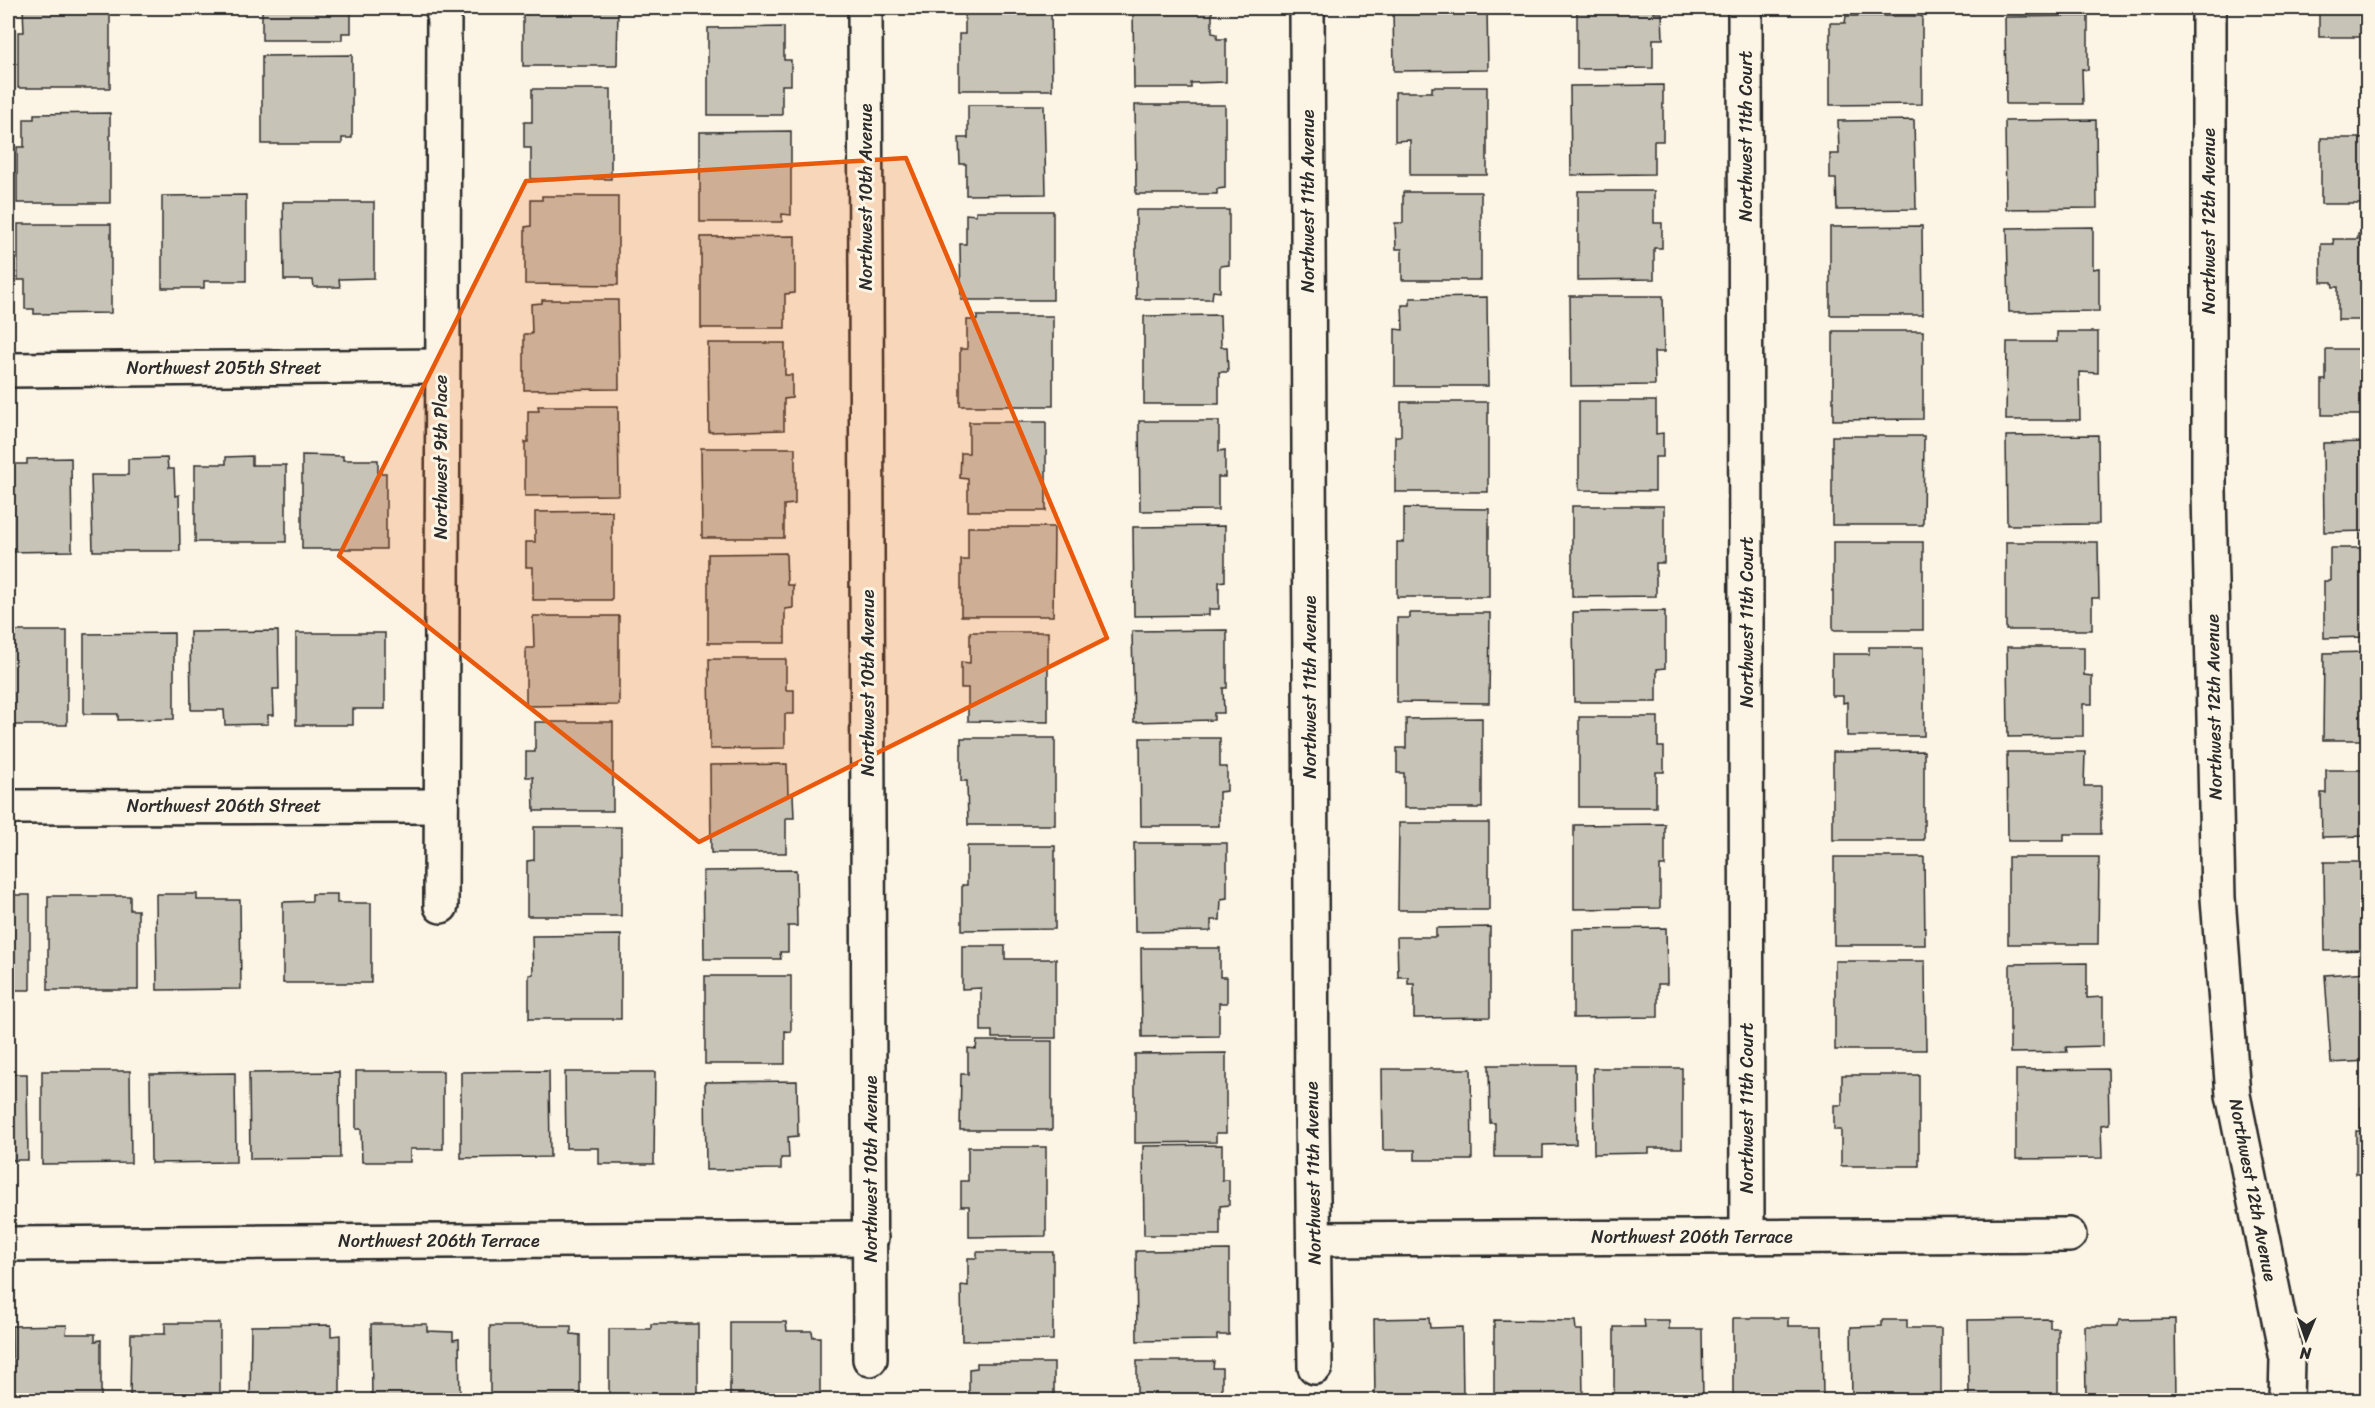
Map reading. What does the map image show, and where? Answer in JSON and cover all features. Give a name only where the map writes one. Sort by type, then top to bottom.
[{"type":"street","name":"Northwest 9th Place","points":[[441,906],[441,366],[444,8]]},
{"type":"street","name":"Northwest 10th Avenue","points":[[865,8],[870,1359]]},
{"type":"street","name":"Northwest 11th Avenue","points":[[1307,8],[1311,1103],[1315,1239],[1315,1367]]},
{"type":"street","name":"Northwest 11th Court","points":[[1745,8],[1747,1237]]},
{"type":"street","name":"Northwest 12th Avenue","points":[[2209,8],[2209,491],[2218,898],[2233,1095],[2287,1359],[2286,1401]]},
{"type":"street","name":"Northwest 205th Street","points":[[8,370],[441,366]]},
{"type":"street","name":"Northwest 206th Street","points":[[8,807],[441,806]]},
{"type":"street","name":"Northwest 206th Terrace","points":[[1315,1239],[2069,1235]]},
{"type":"street","name":"Northwest 206th Terrace","points":[[8,1244],[871,1238]]},
{"type":"highlighted area","points":[[906,158],[1107,638],[699,842],[339,556],[526,181]]},
{"type":"building","points":[[23,8],[110,8],[110,88],[18,88],[18,32],[24,32]]},
{"type":"building","points":[[262,8],[351,8],[351,33],[342,33],[342,40],[262,40]]},
{"type":"building","points":[[528,8],[618,8],[617,66],[523,66],[523,14],[528,14]]},
{"type":"building","points":[[700,8],[786,8],[786,11],[700,11]]},
{"type":"building","points":[[965,8],[1051,8],[1052,90],[959,90],[959,34],[965,34]]},
{"type":"building","points":[[1133,8],[1212,8],[1212,33],[1217,34],[1217,39],[1226,39],[1226,82],[1191,83],[1191,88],[1134,88]]},
{"type":"building","points":[[1393,8],[1487,8],[1488,70],[1394,71]]},
{"type":"building","points":[[1577,8],[1654,8],[1654,13],[1662,13],[1663,39],[1653,39],[1653,68],[1577,69]]},
{"type":"building","points":[[2319,8],[2368,8],[2368,37],[2319,37]]},
{"type":"building","points":[[1846,16],[1922,16],[1922,104],[1830,105],[1830,23],[1845,23]]},
{"type":"building","points":[[2088,16],[2088,70],[2082,69],[2083,104],[2006,104],[2005,17]]},
{"type":"building","points":[[784,27],[784,60],[791,60],[791,85],[782,85],[782,115],[708,115],[708,28]]},
{"type":"building","points":[[352,55],[352,138],[342,138],[342,144],[262,144],[262,56]]},
{"type":"building","points":[[1663,85],[1663,141],[1654,141],[1654,174],[1571,175],[1570,86]]},
{"type":"building","points":[[1432,87],[1487,87],[1487,175],[1410,175],[1410,140],[1395,141],[1395,92],[1432,92]]},
{"type":"building","points":[[532,89],[611,89],[611,179],[531,179],[531,148],[524,148],[524,122],[532,122]]},
{"type":"building","points":[[968,105],[1044,105],[1046,194],[966,195],[966,164],[960,164],[959,138],[968,138]]},
{"type":"building","points":[[1135,105],[1225,105],[1225,188],[1217,189],[1217,194],[1136,194]]},
{"type":"building","points":[[110,113],[110,203],[17,203],[17,147],[24,147],[24,119],[34,119],[34,114]]},
{"type":"building","points":[[1914,120],[1916,209],[1837,210],[1836,179],[1830,179],[1830,154],[1839,154],[1838,121]]},
{"type":"building","points":[[2096,120],[2097,208],[2006,209],[2005,121]]},
{"type":"building","points":[[791,131],[791,215],[782,214],[782,222],[700,222],[700,132]]},
{"type":"building","points":[[2321,138],[2368,138],[2368,204],[2321,204]]},
{"type":"building","points":[[1578,191],[1654,191],[1654,223],[1662,223],[1662,248],[1654,248],[1654,279],[1578,280]]},
{"type":"building","points":[[1403,192],[1481,192],[1481,280],[1402,280],[1402,249],[1396,249],[1395,223],[1403,223]]},
{"type":"building","points":[[246,195],[246,281],[204,281],[204,288],[162,288],[162,196]]},
{"type":"building","points":[[542,196],[618,196],[618,285],[525,284],[525,227],[531,226],[531,200],[542,200]]},
{"type":"building","points":[[283,202],[374,202],[374,278],[339,279],[340,287],[314,287],[313,280],[284,280]]},
{"type":"building","points":[[1136,210],[1229,210],[1229,265],[1220,266],[1220,292],[1213,291],[1212,299],[1136,299]]},
{"type":"building","points":[[976,211],[1053,211],[1053,300],[961,300],[960,244],[966,244],[966,214],[976,215]]},
{"type":"building","points":[[18,224],[111,224],[111,313],[34,314],[34,309],[25,309],[25,280],[18,280]]},
{"type":"building","points":[[1922,226],[1923,315],[1830,315],[1830,227]]},
{"type":"building","points":[[2093,227],[2093,269],[2099,268],[2099,311],[2009,312],[2007,228]]},
{"type":"building","points":[[2358,234],[2368,234],[2368,320],[2338,320],[2338,287],[2333,287],[2332,282],[2321,282],[2321,244],[2334,244],[2333,239],[2358,239]]},
{"type":"building","points":[[795,236],[795,293],[785,294],[785,328],[701,328],[701,237]]},
{"type":"building","points":[[1570,296],[1663,296],[1664,352],[1654,352],[1655,385],[1571,386]]},
{"type":"building","points":[[1487,297],[1488,386],[1395,386],[1395,329],[1403,330],[1402,305],[1410,305],[1410,298]]},
{"type":"building","points":[[542,300],[618,300],[619,389],[524,390],[524,334],[532,334],[531,304],[542,303]]},
{"type":"building","points":[[1220,315],[1221,347],[1227,347],[1228,372],[1219,372],[1219,404],[1144,404],[1144,316]]},
{"type":"building","points":[[977,316],[1053,316],[1053,406],[960,406],[960,349],[967,349],[967,320],[977,320]]},
{"type":"building","points":[[1833,331],[1923,331],[1923,419],[1833,420]]},
{"type":"building","points":[[2057,332],[2098,332],[2098,373],[2079,372],[2080,420],[2006,420],[2007,342],[2057,342]]},
{"type":"building","points":[[708,343],[785,343],[785,375],[792,375],[792,398],[784,399],[784,430],[709,432]]},
{"type":"building","points":[[2326,349],[2368,349],[2368,415],[2322,415],[2322,380],[2326,380]]},
{"type":"building","points":[[1579,401],[1656,401],[1656,434],[1663,433],[1663,457],[1655,457],[1655,491],[1579,490]]},
{"type":"building","points":[[1401,402],[1488,402],[1488,492],[1395,492],[1395,436],[1401,436]]},
{"type":"building","points":[[538,406],[618,406],[619,495],[525,496],[525,442],[528,442],[528,411],[539,411]]},
{"type":"building","points":[[1139,421],[1219,421],[1219,451],[1225,450],[1225,477],[1218,477],[1218,510],[1140,511]]},
{"type":"building","points":[[969,422],[1046,422],[1046,511],[968,511],[968,479],[960,478],[961,453],[969,453]]},
{"type":"building","points":[[2098,435],[2099,524],[2007,525],[2006,436]]},
{"type":"building","points":[[1832,436],[1924,436],[1923,525],[1832,525]]},
{"type":"building","points":[[2368,442],[2368,531],[2324,532],[2323,443]]},
{"type":"building","points":[[701,448],[795,448],[795,504],[784,505],[784,538],[702,538]]},
{"type":"building","points":[[302,455],[343,456],[343,460],[378,460],[378,473],[386,473],[386,549],[302,549]]},
{"type":"building","points":[[252,456],[252,465],[286,465],[286,542],[195,542],[195,464],[226,464],[226,457]]},
{"type":"building","points":[[71,458],[72,551],[8,552],[8,464],[27,464],[27,459]]},
{"type":"building","points":[[167,458],[168,469],[174,469],[175,496],[179,495],[180,551],[93,551],[91,475],[128,475],[128,459]]},
{"type":"building","points":[[1572,506],[1664,506],[1664,563],[1656,563],[1656,596],[1572,597]]},
{"type":"building","points":[[1404,508],[1489,509],[1489,597],[1397,597],[1397,542],[1404,542]]},
{"type":"building","points":[[612,511],[612,600],[533,600],[533,567],[526,567],[526,542],[535,542],[535,512]]},
{"type":"building","points":[[1225,526],[1225,581],[1219,582],[1219,609],[1209,609],[1209,615],[1134,616],[1133,527]]},
{"type":"building","points":[[968,527],[1054,527],[1053,616],[961,616],[961,560],[968,560]]},
{"type":"building","points":[[1833,542],[1923,542],[1923,630],[1833,630]]},
{"type":"building","points":[[2006,542],[2098,542],[2099,598],[2092,598],[2092,630],[2006,630]]},
{"type":"building","points":[[2330,548],[2368,548],[2368,637],[2324,638],[2324,581],[2330,581]]},
{"type":"building","points":[[786,553],[787,585],[793,585],[793,608],[785,609],[785,643],[708,643],[708,554]]},
{"type":"building","points":[[1665,611],[1665,668],[1657,669],[1657,702],[1574,702],[1573,612]]},
{"type":"building","points":[[1410,613],[1490,613],[1489,703],[1397,702],[1397,618],[1410,618]]},
{"type":"building","points":[[533,616],[619,616],[619,705],[526,706],[526,648],[534,648]]},
{"type":"building","points":[[1227,630],[1227,688],[1223,688],[1224,713],[1214,713],[1214,720],[1134,722],[1132,631]]},
{"type":"building","points":[[8,631],[67,631],[67,725],[8,725]]},
{"type":"building","points":[[278,631],[279,689],[273,689],[274,715],[268,715],[268,724],[225,725],[224,710],[191,710],[190,632]]},
{"type":"building","points":[[970,632],[1048,632],[1048,722],[968,721],[968,688],[961,688],[961,662],[970,663]]},
{"type":"building","points":[[174,633],[174,719],[118,720],[118,714],[84,714],[84,634]]},
{"type":"building","points":[[296,633],[385,633],[385,709],[353,709],[353,725],[296,725]]},
{"type":"building","points":[[1869,647],[1924,647],[1924,736],[1847,736],[1847,702],[1843,703],[1843,696],[1832,696],[1832,654],[1869,654]]},
{"type":"building","points":[[2007,647],[2084,647],[2084,675],[2092,676],[2092,704],[2083,704],[2083,736],[2008,737]]},
{"type":"building","points":[[2368,652],[2368,740],[2323,740],[2324,653]]},
{"type":"building","points":[[709,659],[786,659],[786,690],[794,690],[794,714],[785,714],[785,748],[710,749]]},
{"type":"building","points":[[1579,717],[1658,717],[1658,747],[1664,747],[1664,772],[1656,772],[1656,807],[1579,807]]},
{"type":"building","points":[[1482,718],[1482,808],[1404,808],[1404,773],[1397,773],[1397,748],[1406,748],[1406,719]]},
{"type":"building","points":[[535,722],[613,722],[613,811],[534,811],[533,777],[526,777],[526,752],[535,752]]},
{"type":"building","points":[[961,738],[1055,738],[1055,825],[968,825],[967,781],[961,781]]},
{"type":"building","points":[[1140,738],[1220,738],[1220,767],[1227,767],[1227,791],[1219,792],[1219,826],[1141,826]]},
{"type":"building","points":[[1924,751],[1924,840],[1833,840],[1833,752]]},
{"type":"building","points":[[2007,752],[2085,752],[2084,786],[2101,786],[2101,834],[2064,834],[2064,841],[2008,841]]},
{"type":"building","points":[[787,764],[788,794],[793,794],[794,818],[786,818],[786,853],[711,853],[710,765]]},
{"type":"building","points":[[2326,770],[2368,770],[2368,836],[2322,837],[2321,793],[2326,793]]},
{"type":"building","points":[[1399,823],[1489,823],[1489,910],[1398,910]]},
{"type":"building","points":[[1665,824],[1665,866],[1660,866],[1660,908],[1574,909],[1574,825]]},
{"type":"building","points":[[534,827],[621,827],[621,916],[527,916],[527,861],[534,860]]},
{"type":"building","points":[[1134,843],[1227,843],[1227,898],[1221,899],[1220,920],[1211,920],[1211,931],[1135,932]]},
{"type":"building","points":[[967,846],[1055,846],[1055,929],[962,930],[962,885],[967,885]]},
{"type":"building","points":[[1834,857],[1924,857],[1925,945],[1834,945]]},
{"type":"building","points":[[2008,857],[2099,857],[2098,944],[2008,944]]},
{"type":"building","points":[[2324,862],[2368,862],[2368,950],[2325,951]]},
{"type":"building","points":[[796,870],[797,926],[788,926],[788,952],[780,952],[781,959],[704,959],[703,871]]},
{"type":"building","points":[[156,894],[197,894],[197,900],[240,900],[241,989],[157,990]]},
{"type":"building","points":[[312,894],[337,894],[337,903],[371,903],[371,983],[283,983],[283,902],[312,901]]},
{"type":"building","points":[[8,895],[30,895],[30,990],[8,990]]},
{"type":"building","points":[[48,896],[130,896],[130,910],[138,910],[138,990],[48,990]]},
{"type":"building","points":[[1490,927],[1490,1017],[1414,1018],[1414,984],[1408,984],[1408,977],[1398,977],[1397,937],[1436,937],[1436,928]]},
{"type":"building","points":[[1666,928],[1667,984],[1658,984],[1658,1017],[1573,1018],[1573,929]]},
{"type":"building","points":[[621,935],[621,1019],[529,1019],[529,975],[533,974],[532,936]]},
{"type":"building","points":[[962,946],[1005,946],[1005,959],[1056,959],[1056,1038],[992,1038],[992,1031],[981,1031],[981,988],[962,989]]},
{"type":"building","points":[[1141,948],[1220,948],[1220,977],[1227,977],[1227,1003],[1219,1003],[1219,1036],[1142,1037]]},
{"type":"building","points":[[1835,961],[1925,961],[1926,1050],[1835,1050]]},
{"type":"building","points":[[2087,963],[2087,998],[2103,997],[2103,1046],[2066,1047],[2067,1052],[2010,1053],[2010,964]]},
{"type":"building","points":[[2368,972],[2368,1061],[2331,1063],[2325,975]]},
{"type":"building","points":[[705,976],[791,976],[791,1032],[785,1031],[785,1064],[705,1064]]},
{"type":"building","points":[[977,1041],[1052,1041],[1052,1130],[960,1130],[961,1074],[968,1074],[968,1048],[976,1049]]},
{"type":"building","points":[[1226,1053],[1226,1133],[1216,1133],[1216,1142],[1135,1143],[1135,1054]]},
{"type":"building","points":[[1489,1065],[1575,1065],[1576,1144],[1543,1145],[1543,1157],[1495,1157],[1495,1123],[1490,1123]]},
{"type":"building","points":[[1593,1068],[1682,1068],[1682,1148],[1649,1148],[1649,1153],[1594,1154]]},
{"type":"building","points":[[1382,1069],[1471,1069],[1472,1160],[1415,1160],[1415,1150],[1383,1150]]},
{"type":"building","points":[[2108,1069],[2109,1124],[2101,1125],[2102,1158],[2016,1159],[2016,1070]]},
{"type":"building","points":[[42,1071],[130,1071],[131,1163],[42,1164]]},
{"type":"building","points":[[356,1071],[443,1071],[443,1149],[410,1149],[410,1162],[362,1162],[361,1129],[356,1129]]},
{"type":"building","points":[[549,1071],[550,1157],[461,1158],[461,1072]]},
{"type":"building","points":[[339,1072],[340,1158],[250,1159],[249,1073]]},
{"type":"building","points":[[565,1072],[655,1072],[654,1164],[599,1164],[599,1148],[566,1148]]},
{"type":"building","points":[[235,1073],[236,1162],[151,1163],[150,1074]]},
{"type":"building","points":[[8,1074],[27,1074],[28,1160],[8,1160]]},
{"type":"building","points":[[1842,1075],[1919,1075],[1919,1166],[1841,1166],[1841,1130],[1834,1130],[1834,1105],[1842,1105]]},
{"type":"building","points":[[797,1081],[798,1136],[788,1137],[789,1158],[781,1158],[781,1169],[706,1170],[705,1082]]},
{"type":"building","points":[[2361,1107],[2368,1107],[2368,1174],[2356,1174],[2356,1131],[2361,1131]]},
{"type":"building","points":[[1222,1145],[1222,1180],[1229,1180],[1229,1205],[1220,1206],[1220,1235],[1144,1235],[1143,1146]]},
{"type":"building","points":[[968,1147],[1046,1147],[1046,1236],[969,1237],[969,1206],[961,1206],[961,1181],[968,1181]]},
{"type":"building","points":[[1229,1250],[1229,1335],[1217,1335],[1217,1340],[1137,1341],[1136,1251]]},
{"type":"building","points":[[977,1252],[1053,1252],[1053,1340],[962,1341],[961,1285],[968,1286],[968,1258],[977,1258]]},
{"type":"building","points":[[1429,1318],[1430,1328],[1462,1327],[1463,1400],[1375,1400],[1374,1319]]},
{"type":"building","points":[[1733,1318],[1788,1318],[1788,1326],[1822,1326],[1823,1400],[1733,1400]]},
{"type":"building","points":[[2050,1319],[2050,1328],[2058,1328],[2058,1400],[1969,1400],[1968,1320]]},
{"type":"building","points":[[2175,1319],[2176,1400],[2086,1400],[2085,1326],[2118,1326],[2119,1320]]},
{"type":"building","points":[[1494,1320],[1575,1321],[1576,1330],[1582,1330],[1583,1400],[1494,1400]]},
{"type":"building","points":[[1644,1320],[1669,1320],[1669,1329],[1702,1329],[1703,1400],[1614,1400],[1614,1327],[1645,1327]]},
{"type":"building","points":[[1882,1320],[1907,1320],[1907,1328],[1941,1328],[1941,1400],[1852,1400],[1851,1327],[1882,1326]]},
{"type":"building","points":[[730,1322],[786,1322],[787,1331],[812,1331],[813,1337],[820,1337],[820,1400],[730,1400]]},
{"type":"building","points":[[165,1323],[220,1323],[220,1400],[130,1400],[131,1334],[165,1334]]},
{"type":"building","points":[[371,1324],[427,1324],[427,1331],[453,1332],[453,1340],[459,1339],[460,1400],[372,1400]]},
{"type":"building","points":[[651,1324],[698,1324],[698,1400],[609,1400],[609,1329],[651,1329]]},
{"type":"building","points":[[67,1325],[66,1334],[95,1334],[95,1341],[101,1340],[101,1400],[13,1400],[12,1326]]},
{"type":"building","points":[[331,1325],[331,1336],[340,1335],[340,1400],[250,1400],[251,1326]]},
{"type":"building","points":[[490,1326],[571,1326],[571,1334],[580,1335],[580,1400],[490,1400]]},
{"type":"building","points":[[1137,1361],[1214,1361],[1213,1368],[1222,1368],[1222,1395],[1229,1394],[1229,1400],[1137,1400]]},
{"type":"building","points":[[977,1363],[1054,1363],[1054,1400],[961,1400],[961,1396],[969,1396],[969,1369],[977,1368]]}]
